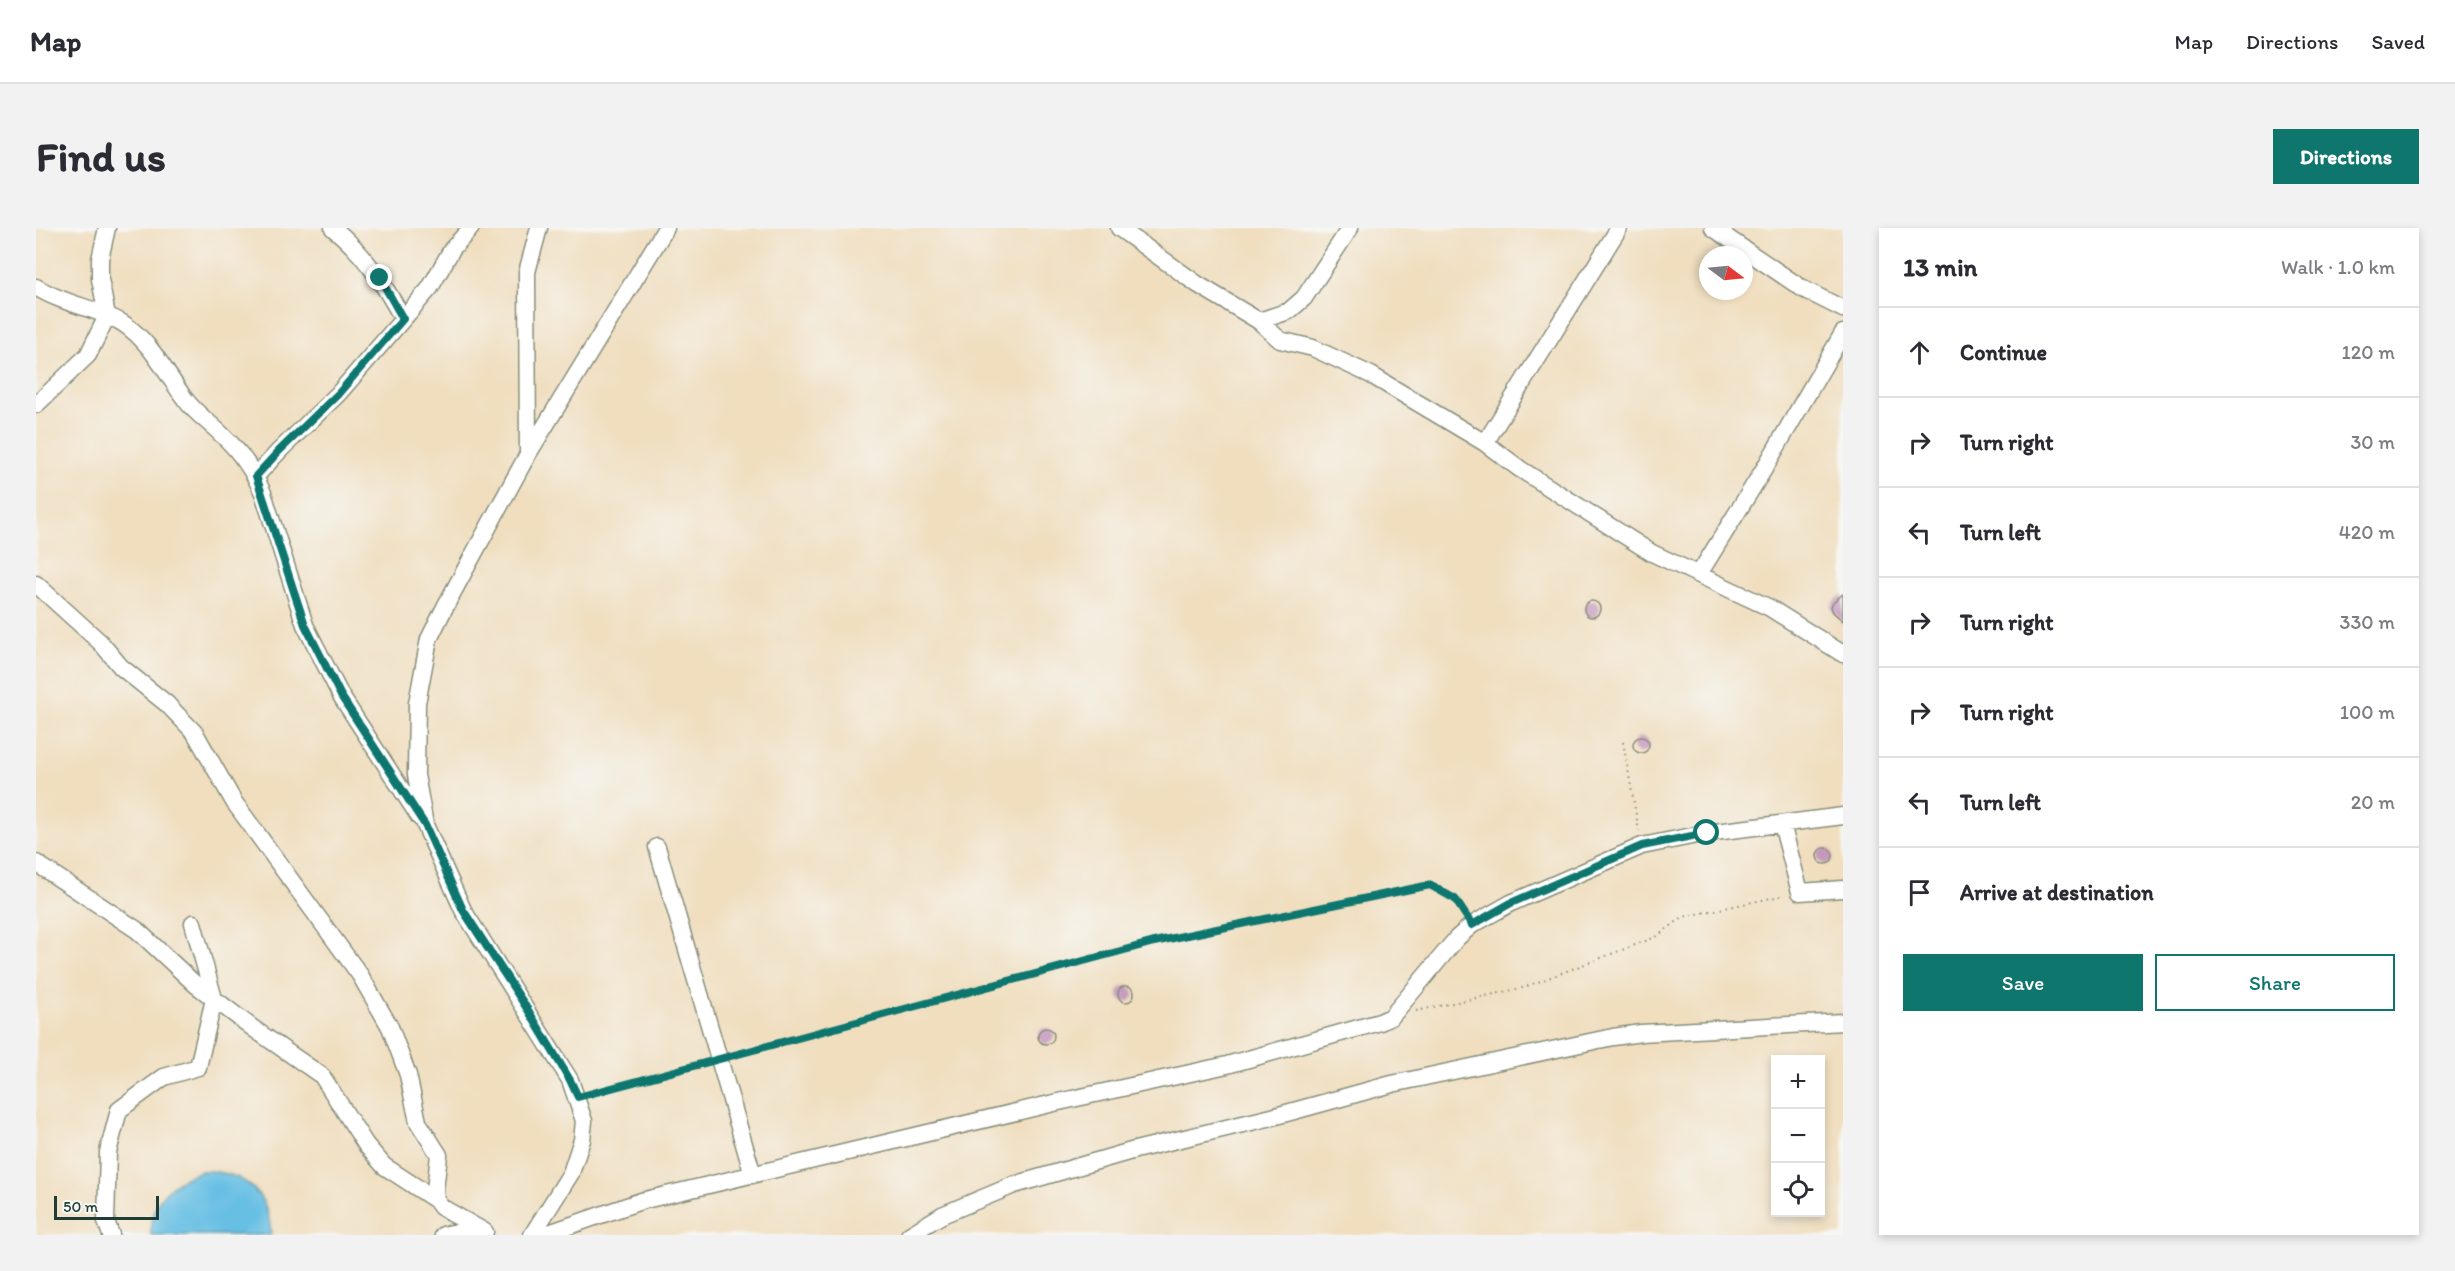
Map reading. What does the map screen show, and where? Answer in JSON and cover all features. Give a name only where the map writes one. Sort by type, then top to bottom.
[{"type":"street","points":[[36,405],[88,355],[107,316],[100,289],[99,259],[107,228]]},
{"type":"street","points":[[333,228],[363,256],[380,278],[403,319]]},
{"type":"street","points":[[256,476],[338,394],[430,288],[452,249],[471,228]]},
{"type":"street","points":[[528,454],[527,272],[539,228]]},
{"type":"street","points":[[425,825],[416,775],[416,739],[417,703],[429,639],[528,454],[666,228]]},
{"type":"street","points":[[1119,228],[1197,284],[1259,321],[1280,340],[1313,348],[1371,375],[1485,443],[1520,469],[1652,553],[1770,608],[1843,654]]},
{"type":"street","points":[[1259,321],[1289,311],[1304,298],[1350,228]]},
{"type":"street","points":[[1485,443],[1619,228]]},
{"type":"street","points":[[1713,228],[1803,289],[1843,309]]},
{"type":"street","points":[[36,287],[57,299],[107,316],[131,330],[152,353],[185,400],[229,442],[256,476],[305,625],[341,696],[425,825],[463,910],[528,1010],[578,1097],[584,1120],[582,1140],[570,1173],[532,1235]]},
{"type":"street","points":[[1699,574],[1770,459],[1843,333]]},
{"type":"street","points":[[36,584],[101,643],[121,667],[167,704],[195,733],[240,810],[360,975],[390,1027],[408,1075],[418,1122],[439,1155],[436,1200]]},
{"type":"street","points":[[543,1235],[641,1201],[1054,1103],[1227,1065],[1380,1022],[1391,1017],[1457,938],[1472,925],[1511,903],[1642,846],[1707,833],[1843,816]]},
{"type":"street","points":[[1782,824],[1800,892],[1843,889]]},
{"type":"street","points":[[657,847],[753,1175]]},
{"type":"street","points":[[36,863],[137,930],[158,952],[214,999],[322,1076],[366,1145],[384,1166],[436,1200],[441,1207],[489,1234]]},
{"type":"street","points":[[111,1235],[106,1221],[108,1152],[119,1110],[164,1077],[198,1067],[214,999],[193,923]]},
{"type":"street","points":[[909,1235],[942,1215],[1014,1185],[1135,1150],[1272,1117],[1392,1084],[1613,1037],[1843,1022]]},
{"type":"street","points":[[443,1235],[466,1230],[489,1234]]},
{"type":"path","points":[[1623,742],[1642,846]]},
{"type":"path","points":[[578,1097],[720,1061],[1154,942],[1430,885],[1455,899],[1472,925]]},
{"type":"path","points":[[1391,1017],[1522,988],[1656,937],[1683,917],[1800,892]]},
{"type":"water","points":[[202,1171],[230,1175],[252,1187],[265,1207],[271,1235],[151,1235],[153,1212],[164,1194],[181,1180]]},
{"type":"building","points":[[1843,594],[1843,621],[1831,607],[1833,602]]},
{"type":"building","points":[[1592,601],[1598,603],[1600,609],[1598,615],[1592,617],[1586,615],[1584,609],[1586,603]]},
{"type":"building","points":[[1641,737],[1647,739],[1649,745],[1647,751],[1641,753],[1635,751],[1633,745],[1635,739]]},
{"type":"building","points":[[1825,848],[1831,850],[1833,856],[1831,862],[1825,864],[1819,862],[1817,856],[1819,850]]},
{"type":"building","points":[[1126,986],[1132,988],[1134,994],[1132,1000],[1126,1002],[1120,1000],[1118,994],[1120,988]]},
{"type":"building","points":[[1046,1028],[1052,1030],[1054,1036],[1052,1042],[1046,1044],[1040,1042],[1038,1036],[1040,1030]]},
{"type":"route","points":[[380,278],[403,319],[338,394],[256,476],[305,625],[341,696],[425,825],[463,910],[528,1010],[578,1097],[720,1061],[1154,942],[1430,885],[1455,899],[1472,925],[1511,903],[1642,846],[1707,833]]}]
